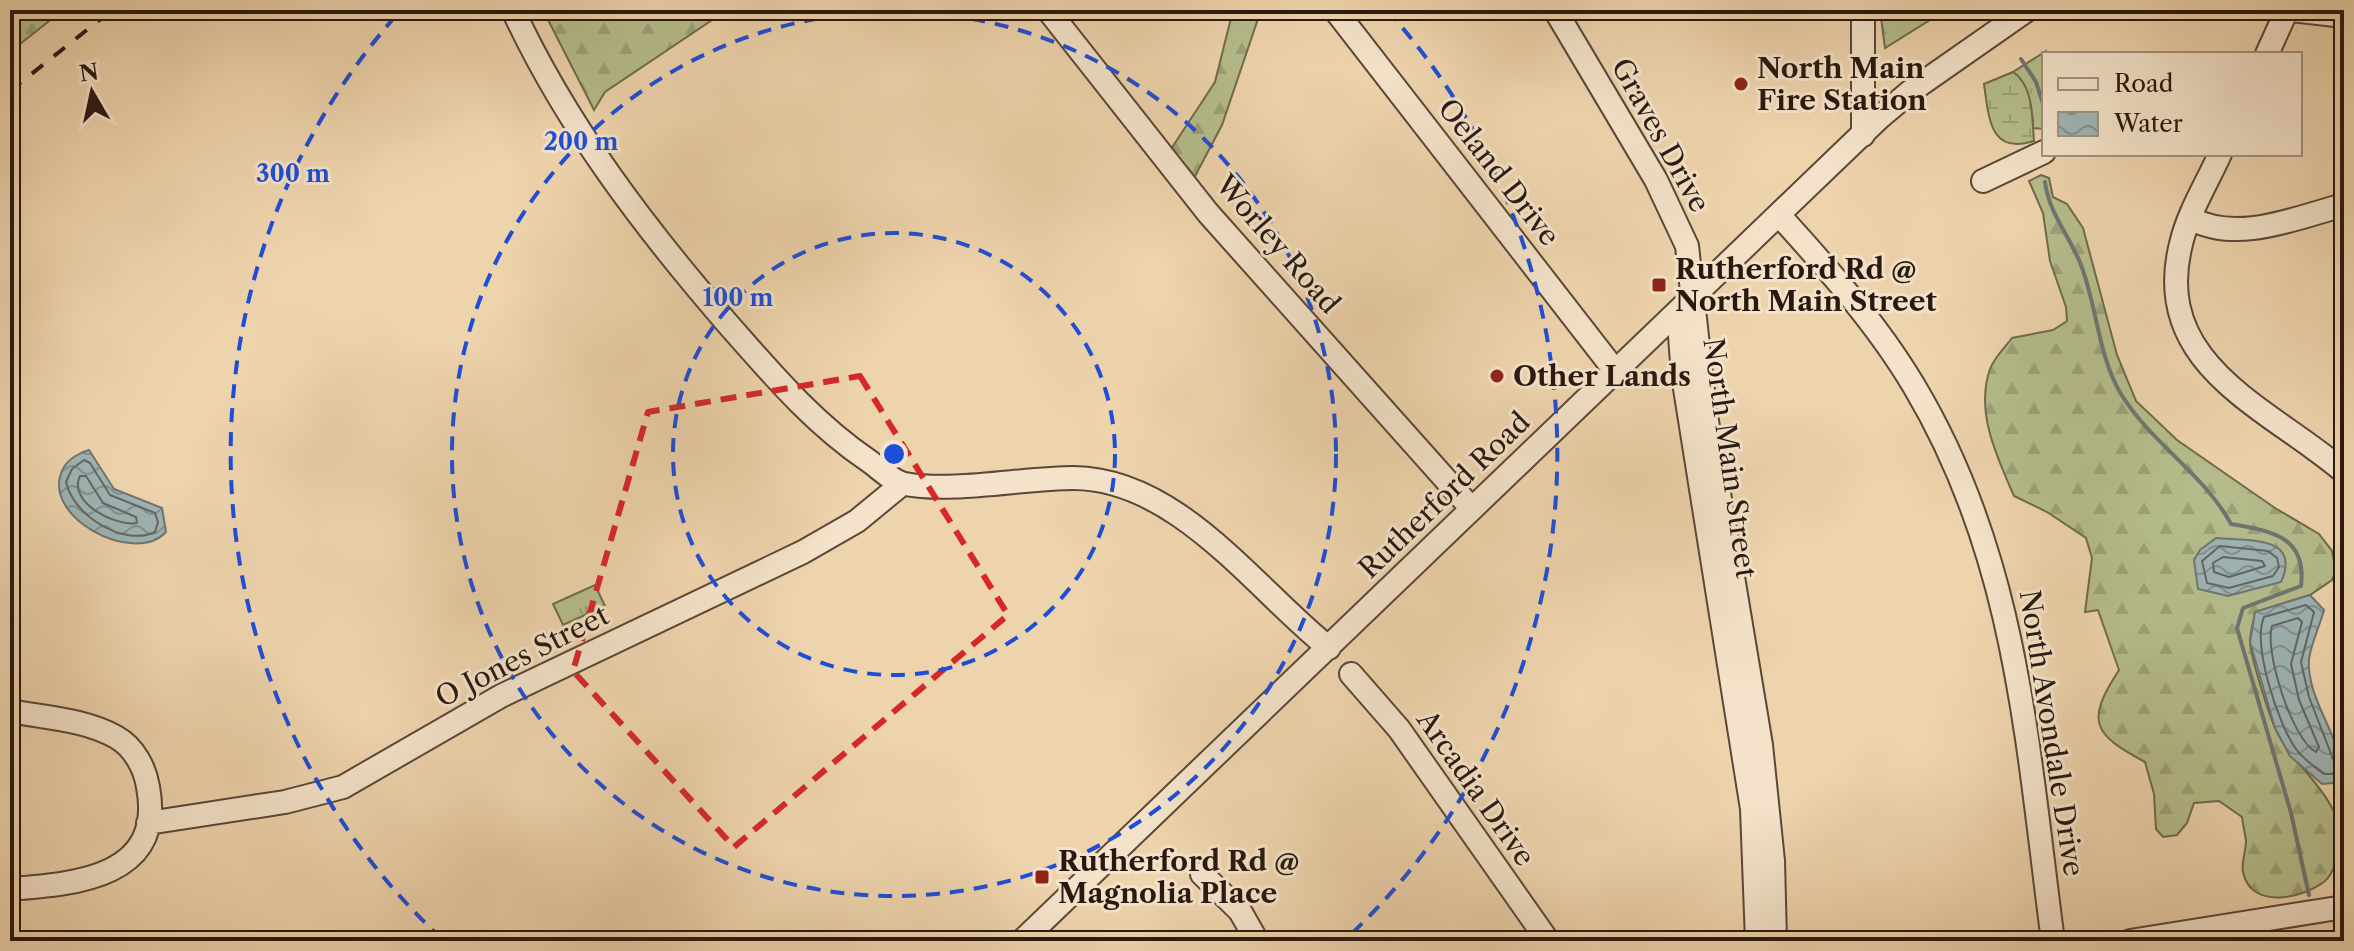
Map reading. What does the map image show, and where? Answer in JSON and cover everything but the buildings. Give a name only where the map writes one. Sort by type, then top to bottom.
[{"type":"street","points":[[513,10],[561,99],[601,162],[687,277],[812,417],[902,484],[1075,478],[1131,491],[1178,516],[1227,552],[1329,648]]},
{"type":"street","name":"Worley Road","points":[[1048,10],[1208,213],[1472,509]]},
{"type":"street","name":"Oeland Drive","points":[[1335,10],[1616,372]]},
{"type":"street","name":"Graves Drive","points":[[1555,10],[1672,211],[1687,246],[1691,297]]},
{"type":"street","points":[[1863,10],[1863,135]]},
{"type":"street","name":"Rutherford Road","points":[[1022,941],[1863,135],[1911,91],[2027,10]]},
{"type":"street","points":[[2268,52],[2290,10],[2344,16]]},
{"type":"street","points":[[1983,181],[2042,153]]},
{"type":"street","points":[[2219,156],[2190,218],[2174,283],[2177,305],[2186,331],[2214,373],[2239,396],[2341,463]]},
{"type":"street","points":[[2190,218],[2207,227],[2250,230],[2344,205]]},
{"type":"street","name":"North Avondale Drive","points":[[1779,215],[1841,284],[1900,364],[1938,429],[1978,517],[2001,593],[2020,685],[2053,941]]},
{"type":"street","name":"North Main Street","points":[[1691,297],[1680,336],[1683,376],[1773,861],[1775,941]]},
{"type":"street","name":"O Jones Street","points":[[148,823],[285,802],[343,787],[501,696],[803,552],[857,521],[902,484]]},
{"type":"street","name":"Arcadia Drive","points":[[1351,674],[1399,729],[1548,941]]},
{"type":"street","points":[[10,711],[75,721],[121,740],[141,765],[148,784],[148,823],[136,852],[111,872],[74,882],[10,889]]},
{"type":"street","name":"North Main Street","points":[[1751,746],[1757,941]]},
{"type":"street","points":[[1202,874],[1240,911],[1257,941]]},
{"type":"street","points":[[2130,941],[2344,907]]},
{"type":"highlighted area","points":[[860,376],[1008,615],[734,847],[573,671],[648,412]]},
{"type":"green space","points":[[10,10],[63,10],[10,52]]},
{"type":"green space","points":[[543,10],[727,10],[605,92],[594,110]]},
{"type":"green space","points":[[1233,10],[1261,10],[1222,125],[1193,180],[1171,149],[1215,82]]},
{"type":"green space","points":[[1880,10],[1946,10],[1885,48]]},
{"type":"green space","points":[[2042,54],[2042,129],[2033,128],[2025,89],[2013,72]]},
{"type":"green space","points":[[2013,72],[2025,86],[2032,113],[2034,141],[2019,144],[2008,143],[1994,131],[1984,84]]},
{"type":"green space","points":[[2041,175],[2049,178],[2053,197],[2067,204],[2083,228],[2117,355],[2136,401],[2177,440],[2275,508],[2319,534],[2332,551],[2336,571],[2332,580],[2310,595],[2255,612],[2250,638],[2257,673],[2276,730],[2321,790],[2338,822],[2340,840],[2337,860],[2329,877],[2304,892],[2279,898],[2256,892],[2248,884],[2243,872],[2246,841],[2242,817],[2219,801],[2194,803],[2187,823],[2177,835],[2163,837],[2156,829],[2154,794],[2145,762],[2114,743],[2100,725],[2101,702],[2119,670],[2098,610],[2085,612],[2092,558],[2086,538],[2047,512],[2014,496],[1995,450],[1985,402],[1992,365],[2012,338],[2053,330],[2067,321],[2066,307],[2050,261],[2043,213],[2029,181]]},
{"type":"green space","points":[[595,585],[605,606],[563,625],[553,604]]},
{"type":"water","points":[[89,450],[114,489],[162,508],[166,532],[151,541],[133,543],[92,531],[76,518],[64,502],[59,485],[66,464]]},
{"type":"water","points":[[2216,538],[2256,541],[2278,548],[2284,556],[2286,567],[2281,582],[2228,596],[2198,589],[2194,560],[2200,550]]},
{"type":"water","points":[[2310,595],[2324,610],[2310,653],[2310,675],[2338,751],[2344,782],[2322,784],[2290,756],[2275,728],[2250,642],[2255,612]]},
{"type":"waterway","points":[[2021,59],[2036,82],[2042,101]]},
{"type":"waterway","points":[[2045,182],[2055,215],[2081,265],[2107,364],[2133,412],[2207,489],[2231,524],[2283,539],[2298,556],[2301,586],[2243,608],[2237,628],[2291,813],[2309,895]]},
{"type":"railway","points":[[10,91],[112,10]]},
{"type":"place","name":"North Main Fire Station","points":[[1741,84]]},
{"type":"place","name":"Rutherford Rd @ North Main Street","points":[[1659,285]]},
{"type":"place","name":"Other Lands","points":[[1497,376]]},
{"type":"place","name":"Rutherford Rd @ Magnolia Place","points":[[1042,877]]}]
